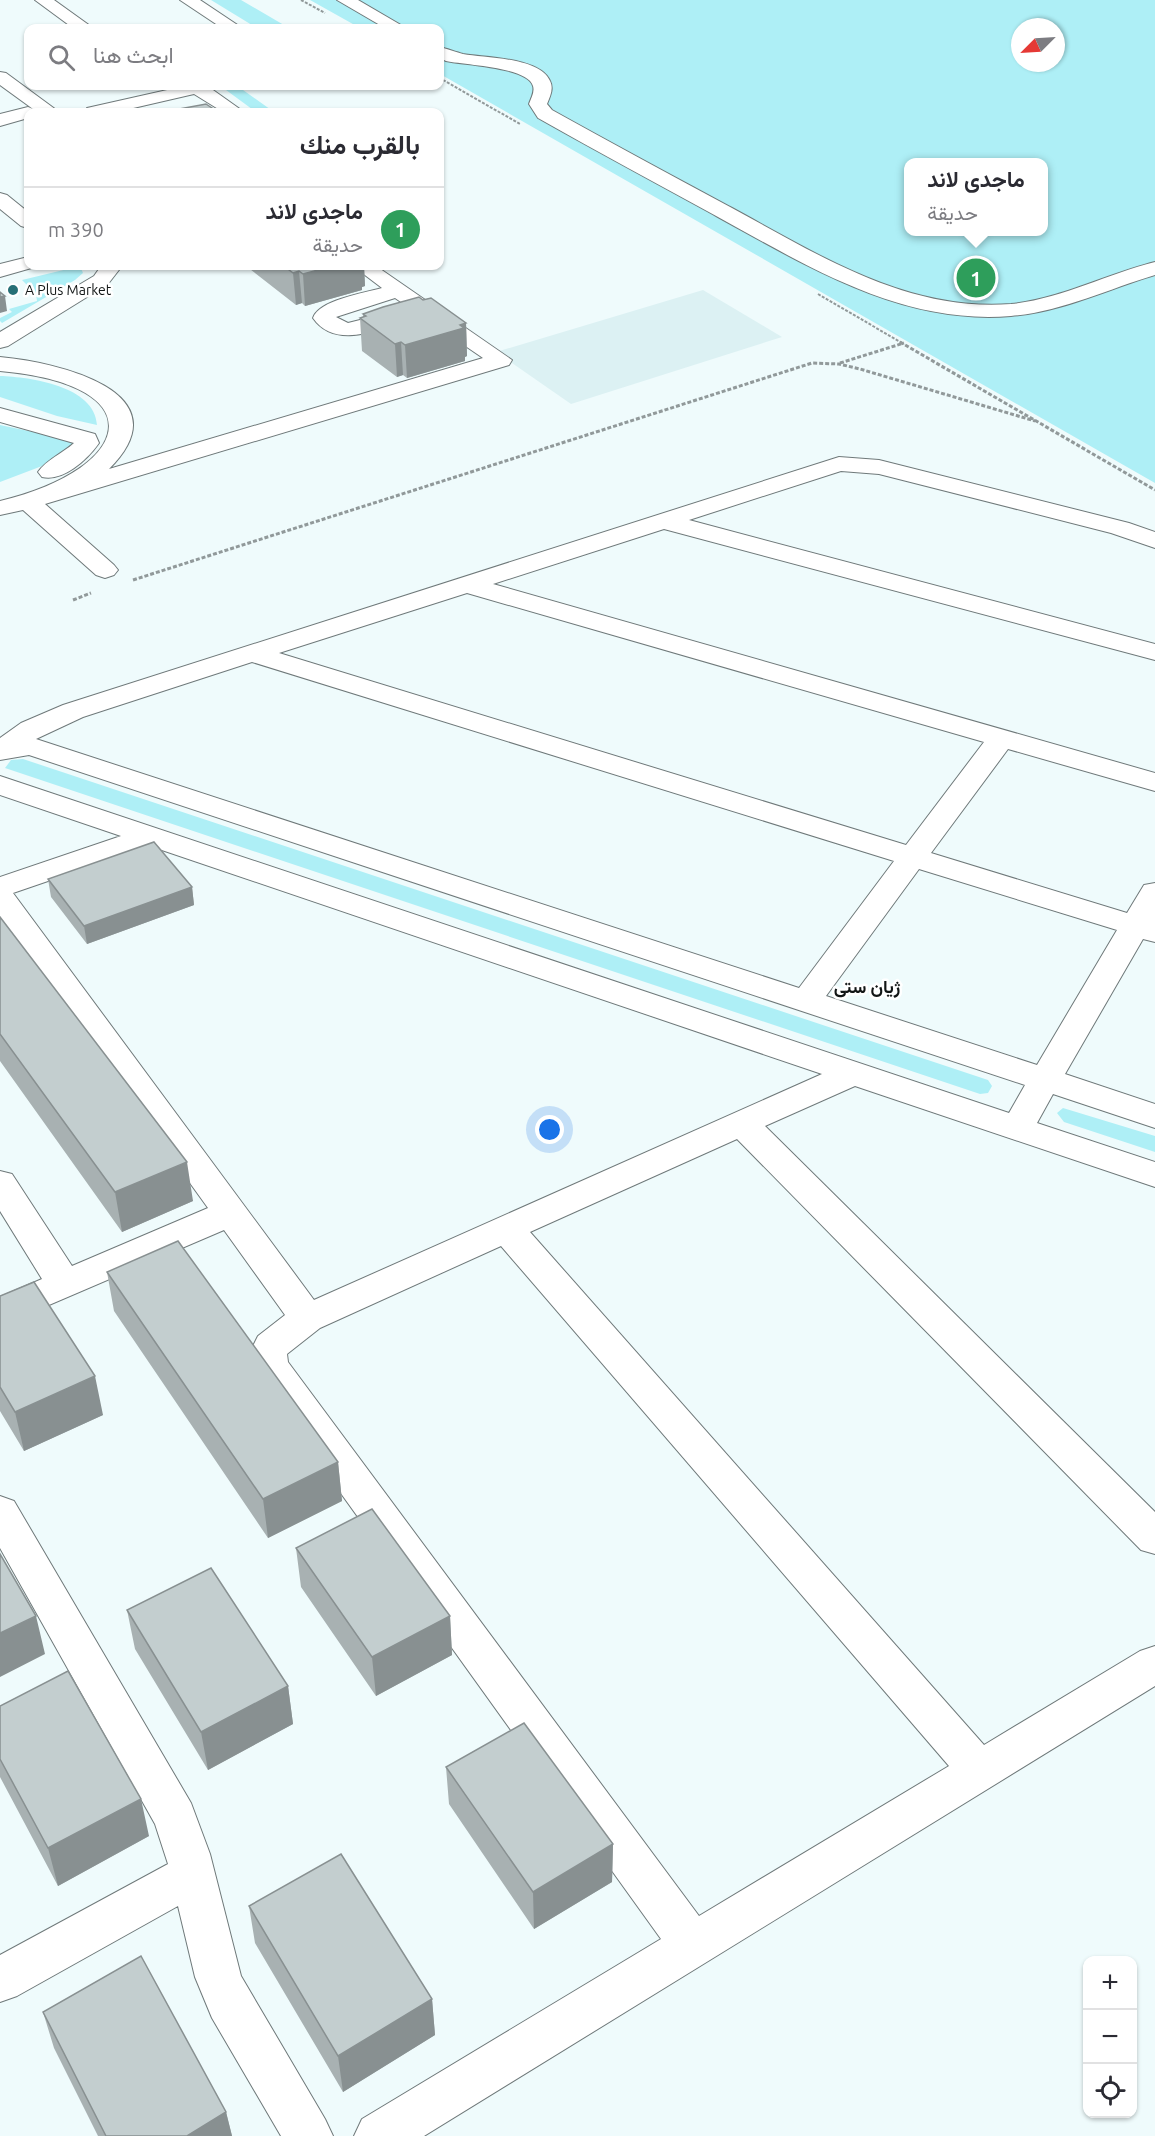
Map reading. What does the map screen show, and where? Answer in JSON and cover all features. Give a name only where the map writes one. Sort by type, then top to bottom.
[{"type":"street","points":[[43,0],[78,24]]},
{"type":"street","points":[[188,0],[227,24]]},
{"type":"street","points":[[345,0],[390,24]]},
{"type":"street","points":[[444,54],[464,61],[506,66],[531,74],[541,81],[543,90],[538,104],[545,114],[830,271],[892,297],[943,308],[1012,310],[1043,304],[1155,268]]},
{"type":"street","points":[[0,77],[34,108]]},
{"type":"street","points":[[123,108],[173,101],[196,90]]},
{"type":"street","points":[[206,90],[230,108]]},
{"type":"street","points":[[0,120],[24,115]]},
{"type":"street","points":[[0,199],[24,219]]},
{"type":"street","points":[[0,271],[24,264]]},
{"type":"street","points":[[0,341],[101,280],[109,270]]},
{"type":"street","points":[[13,501],[501,360],[369,270]]},
{"type":"street","points":[[399,290],[338,307],[325,314],[324,318],[339,329],[348,330],[426,309]]},
{"type":"street","points":[[1,364],[37,368],[79,380],[108,398],[119,416],[120,432],[117,442],[101,463],[74,482],[13,501]]},
{"type":"street","points":[[0,415],[82,436],[87,443],[58,468],[33,479],[13,501]]},
{"type":"street","points":[[0,751],[31,729],[51,720],[660,520],[822,468],[849,463],[869,465],[982,493],[1120,528],[1155,540]]},
{"type":"street","points":[[13,501],[103,580]]},
{"type":"street","points":[[660,520],[1155,652]]},
{"type":"street","points":[[465,584],[1155,782]]},
{"type":"street","points":[[251,653],[1145,929]]},
{"type":"street","points":[[806,1001],[1002,738]]},
{"type":"street","points":[[0,751],[31,746],[1155,1116]]},
{"type":"street","points":[[0,785],[1017,1128],[1148,1176]]},
{"type":"street","points":[[0,887],[150,836]]},
{"type":"street","points":[[1017,1128],[1045,1080],[1145,929],[1155,892]]},
{"type":"street","points":[[0,897],[307,1318]]},
{"type":"street","points":[[693,1945],[270,1367],[267,1352],[275,1340],[307,1318],[854,1074]]},
{"type":"street","points":[[741,1123],[1155,1538]]},
{"type":"street","points":[[0,1183],[64,1284]]},
{"type":"street","points":[[0,1312],[231,1213]]},
{"type":"street","points":[[506,1228],[980,1771]]},
{"type":"street","points":[[0,1512],[166,1800],[182,1835],[211,1952],[229,2002],[308,2136]]},
{"type":"street","points":[[379,2136],[1155,1664]]},
{"type":"street","points":[[0,1980],[193,1874]]},
{"type":"path","points":[[839,364],[904,342]]},
{"type":"path","points":[[132,580],[812,363],[839,364],[1035,421]]},
{"type":"path","points":[[1007,402],[1035,421],[1155,490]]},
{"type":"path","points":[[73,600],[103,580]]},
{"type":"shaded area","points":[[211,0],[241,0],[282,24],[250,24]]},
{"type":"shaded area","points":[[310,0],[1155,0],[1155,483],[444,76],[444,24],[353,24]]},
{"type":"shaded area","points":[[226,90],[243,90],[268,108],[251,108]]},
{"type":"shaded area","points":[[63,270],[82,270],[83,273],[2,323],[0,318],[12,312],[9,309],[37,301],[36,294],[22,280]]},
{"type":"shaded area","points":[[703,290],[782,337],[571,404],[496,352]]},
{"type":"shaded area","points":[[0,376],[43,382],[73,393],[85,401],[93,412],[97,425],[57,416],[0,397]]},
{"type":"shaded area","points":[[0,425],[76,441],[50,463],[0,482]]},
{"type":"shaded area","points":[[23,759],[988,1080],[992,1086],[988,1093],[980,1094],[5,768],[11,760]]},
{"type":"shaded area","points":[[1063,1108],[1155,1136],[1155,1152],[1064,1122],[1057,1113]]},
{"type":"building","points":[[206,104],[212,108],[184,108]]},
{"type":"building","points":[[289,270],[318,270],[303,274],[299,271],[293,273]]},
{"type":"building","points":[[419,297],[423,300],[431,298],[466,323],[460,325],[464,328],[405,345],[401,342],[395,344],[360,318],[366,316],[363,314]]},
{"type":"building","points":[[154,842],[192,887],[84,926],[48,879]]},
{"type":"building","points":[[0,917],[187,1162],[115,1192],[0,1034]]},
{"type":"building","points":[[178,1241],[338,1462],[263,1499],[107,1272]]},
{"type":"building","points":[[34,1282],[95,1376],[15,1412],[0,1387],[0,1296]]},
{"type":"building","points":[[372,1509],[450,1616],[372,1657],[296,1548]]},
{"type":"building","points":[[0,1554],[36,1616],[0,1633]]},
{"type":"building","points":[[211,1568],[288,1686],[201,1732],[127,1610]]},
{"type":"building","points":[[68,1671],[141,1799],[48,1848],[0,1759],[0,1706]]},
{"type":"building","points":[[524,1723],[613,1844],[533,1892],[446,1767]]},
{"type":"building","points":[[341,1854],[432,1999],[338,2056],[249,1906]]},
{"type":"building","points":[[141,1956],[226,2112],[187,2136],[106,2136],[43,2012]]},
{"type":"place","name":"ماجدی لاند","points":[[976,278]]},
{"type":"place","name":"A Plus Market","points":[[13,290]]},
{"type":"district","name":"ژیان ستی","points":[[867,987]]}]
